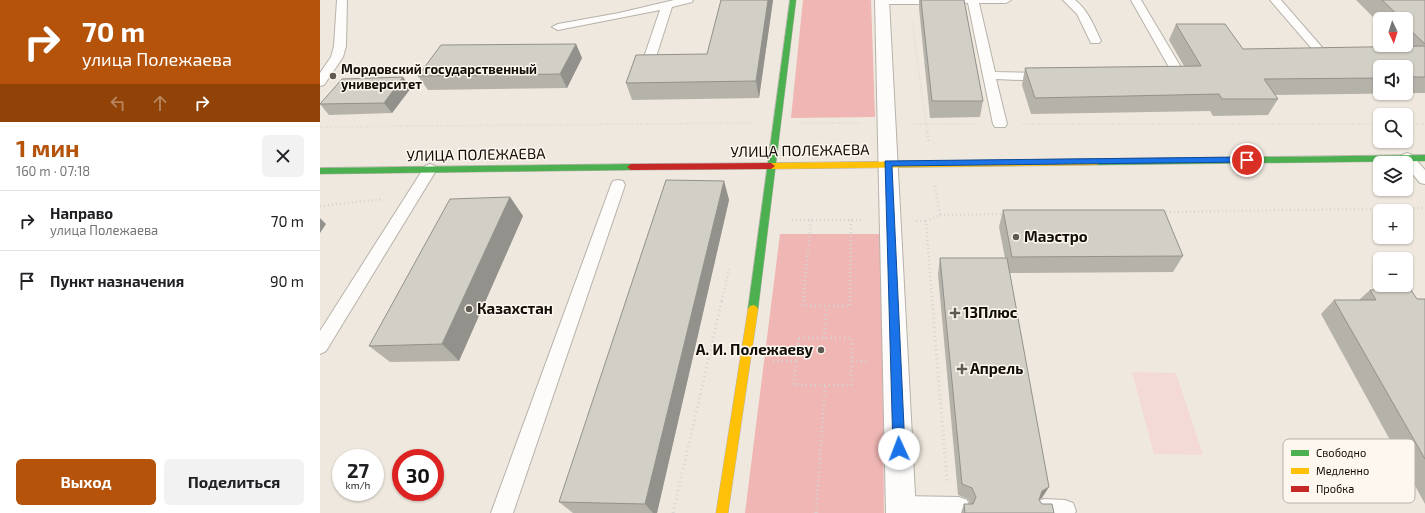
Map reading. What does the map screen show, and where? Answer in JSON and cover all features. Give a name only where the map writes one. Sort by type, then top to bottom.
[{"type":"main road","points":[[722,513],[766,220],[771,165],[793,0]]},
{"type":"main road","name":"УЛИЦА ПОЛЕЖАЕВА","points":[[320,171],[1373,158]]},
{"type":"main road","name":"УЛИЦА ПОЛЕЖАЕВА","points":[[1413,158],[1425,158]]},
{"type":"street","points":[[882,1],[888,123],[888,163],[901,510]]},
{"type":"lane","points":[[320,82],[337,57],[340,46],[342,0]]},
{"type":"lane","points":[[558,28],[688,0]]},
{"type":"lane","points":[[974,0],[1000,124]]},
{"type":"lane","points":[[882,1],[1006,0]]},
{"type":"lane","points":[[1068,0],[1077,5],[1083,13],[1095,41]]},
{"type":"lane","points":[[1136,0],[1170,56],[1176,69],[1172,74],[1145,76]]},
{"type":"lane","points":[[1275,0],[1323,55]]},
{"type":"lane","points":[[649,60],[671,3]]},
{"type":"lane","points":[[990,75],[1054,77]]},
{"type":"lane","points":[[1413,165],[1425,179]]},
{"type":"lane","points":[[320,346],[430,169]]},
{"type":"lane","points":[[502,513],[618,185]]},
{"type":"lane","points":[[901,510],[954,508]]},
{"type":"lane","points":[[1044,510],[1065,511]]},
{"type":"path","points":[[909,1],[940,215]]},
{"type":"path","points":[[320,127],[752,123]]},
{"type":"path","points":[[777,123],[1373,124]]},
{"type":"path","points":[[1413,124],[1425,124]]},
{"type":"path","points":[[1154,212],[1425,208]]},
{"type":"path","points":[[766,220],[926,221],[940,215],[1011,214]]},
{"type":"path","points":[[811,220],[803,306],[827,307],[850,306],[852,220]]},
{"type":"path","points":[[926,221],[954,508]]},
{"type":"path","points":[[824,338],[827,307]]},
{"type":"path","points":[[799,338],[852,338],[852,361],[851,385],[794,385],[799,338]]},
{"type":"path","points":[[786,361],[796,361]]},
{"type":"path","points":[[852,361],[867,361]]},
{"type":"path","points":[[816,513],[825,385]]},
{"type":"shaded area","points":[[803,0],[871,0],[875,117],[791,118]]},
{"type":"shaded area","points":[[780,234],[881,234],[884,513],[745,513]]},
{"type":"shaded area","points":[[1132,372],[1176,373],[1203,455],[1154,454]]},
{"type":"building","points":[[721,0],[768,0],[756,81],[626,83],[636,55],[707,54]]},
{"type":"building","points":[[921,0],[964,0],[983,101],[932,101]]},
{"type":"building","points":[[1382,0],[1425,0],[1425,44],[1413,33],[1413,12],[1395,12]]},
{"type":"building","points":[[1176,24],[1225,24],[1243,49],[1373,47],[1373,52],[1413,52],[1413,46],[1425,46],[1425,77],[1413,77],[1413,60],[1373,60],[1373,78],[1264,79],[1278,99],[1222,99],[1219,94],[1035,98],[1025,68],[1201,66]]},
{"type":"building","points":[[576,44],[560,74],[418,76],[441,45]]},
{"type":"building","points":[[403,77],[384,103],[320,104],[342,79]]},
{"type":"building","points":[[666,180],[724,181],[645,504],[559,502]]},
{"type":"building","points":[[510,197],[442,344],[369,346],[450,199]]},
{"type":"building","points":[[1003,210],[1164,210],[1183,256],[1012,257]]},
{"type":"building","points":[[940,258],[1007,258],[1049,487],[1042,491],[1039,500],[1042,504],[1052,504],[1054,513],[965,513],[964,504],[973,504],[976,497],[972,488],[962,484]]},
{"type":"building","points":[[1370,290],[1373,290],[1373,292],[1412,292],[1417,299],[1425,299],[1425,459],[1415,439],[1414,439],[1334,300],[1376,300]]},
{"type":"traffic: fast","points":[[753,309],[793,0]]},
{"type":"traffic: fast","points":[[1097,162],[1425,158]]},
{"type":"traffic: fast","points":[[320,171],[631,167]]},
{"type":"traffic: slow","points":[[771,166],[1097,162]]},
{"type":"traffic: slow","points":[[722,513],[753,309]]},
{"type":"traffic: jam","points":[[631,167],[771,166]]},
{"type":"place","name":"Мордовский государственный университет","points":[[333,76]]},
{"type":"place","name":"Маэстро","points":[[1016,237]]},
{"type":"place","name":"Казахстан","points":[[469,309]]},
{"type":"place","name":"13Плюс","points":[[955,313]]},
{"type":"place","name":"А. И. Полежаеву","points":[[821,350]]},
{"type":"place","name":"Апрель","points":[[962,369]]},
{"type":"route","points":[[899,449],[888,163],[1247,160]]}]
